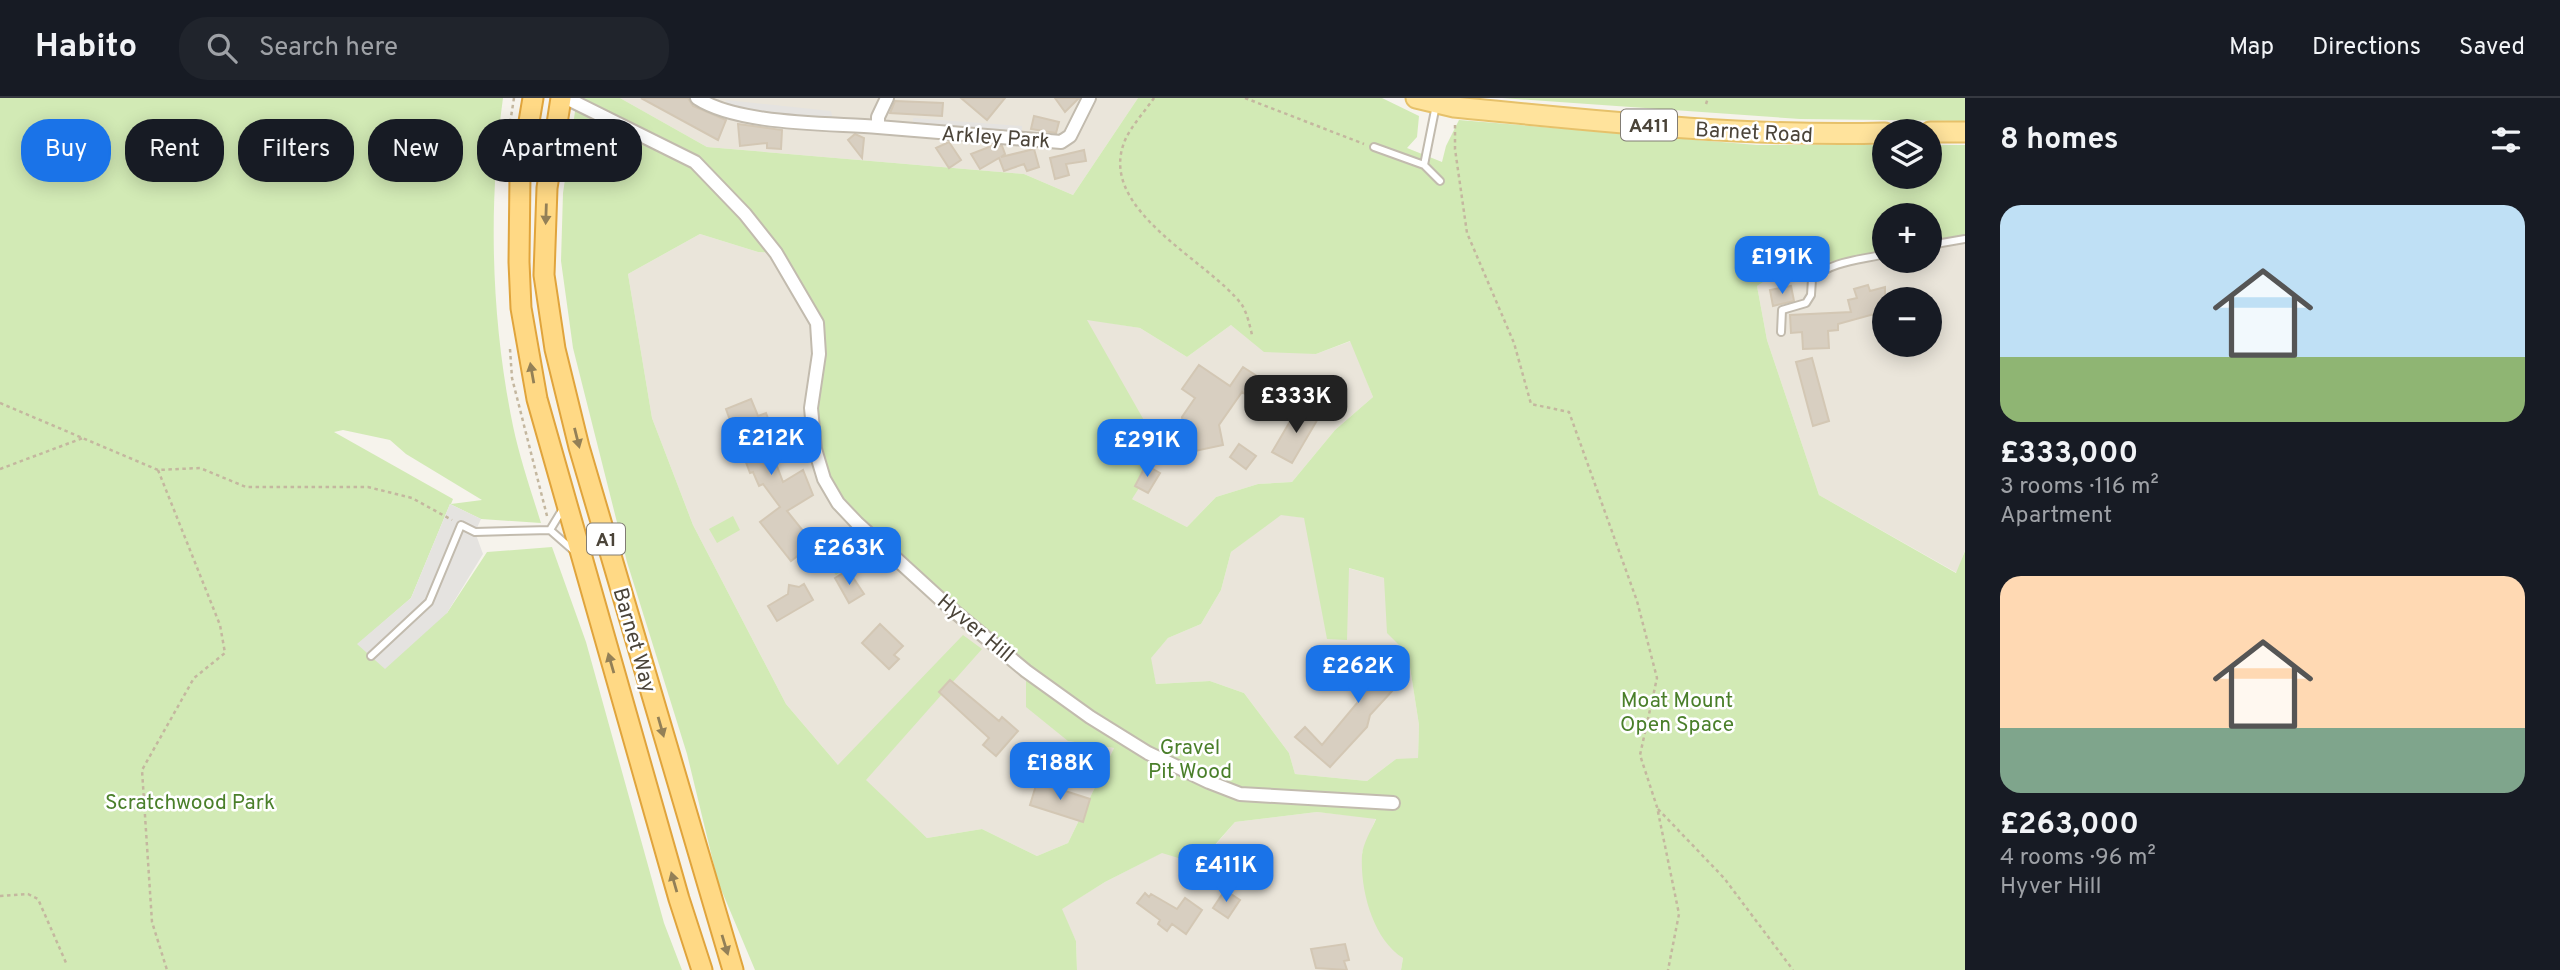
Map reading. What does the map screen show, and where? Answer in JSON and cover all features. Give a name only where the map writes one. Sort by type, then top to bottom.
[{"type":"highway","name":"Barnet Way","points":[[533,98],[520,175],[521,308],[537,399],[580,557],[702,970]]},
{"type":"highway","name":"Barnet Way","points":[[564,98],[547,188],[544,275],[555,349],[582,460],[733,970]]},
{"type":"main road","name":"Barnet Road","points":[[1416,98],[1446,105],[1737,132],[1872,133]]},
{"type":"main road","points":[[1942,132],[1965,132]]},
{"type":"street","name":"Hyver Hill","points":[[564,98],[695,162],[746,214],[776,253],[817,323],[819,354],[811,408],[816,449],[824,479],[838,503],[857,523],[949,607],[1026,671],[1090,717],[1148,753],[1209,782],[1240,794],[1392,803]]},
{"type":"street","name":"Arkley Park","points":[[697,98],[739,114],[1061,142],[1070,136],[1089,98]]},
{"type":"street","points":[[878,127],[878,117],[887,98]]},
{"type":"lane","points":[[1424,165],[1446,105]]},
{"type":"lane","points":[[1374,147],[1424,165],[1440,181]]},
{"type":"lane","points":[[1942,243],[1965,239]]},
{"type":"lane","points":[[1782,332],[1782,310],[1806,303],[1812,279],[1819,272],[1832,266],[1872,257]]},
{"type":"lane","points":[[550,530],[567,503]]},
{"type":"lane","points":[[371,656],[429,602],[461,525],[475,532],[550,530],[580,557]]},
{"type":"path","points":[[1154,98],[1126,138],[1122,152],[1123,173],[1129,191],[1141,214],[1242,305],[1252,335]]},
{"type":"path","points":[[1245,98],[1374,147]]},
{"type":"path","points":[[1706,104],[1708,98]]},
{"type":"path","points":[[1446,105],[1467,233],[1514,343],[1531,404],[1569,412],[1637,601],[1657,678],[1640,755],[1657,807],[1679,914],[1668,970]]},
{"type":"path","points":[[0,403],[158,470],[200,468],[246,487],[368,487],[412,498],[461,525]]},
{"type":"path","points":[[0,469],[83,438]]},
{"type":"path","points":[[158,470],[220,625],[225,653],[194,678],[142,771],[152,922],[166,970]]},
{"type":"path","points":[[1657,807],[1665,820],[1724,878],[1793,970]]},
{"type":"path","points":[[0,895],[27,894],[38,899],[67,965]]},
{"type":"shaded area","points":[[620,98],[1138,98],[1073,195],[1024,174],[707,147]]},
{"type":"shaded area","points":[[726,100],[831,111],[833,121],[723,108]]},
{"type":"shaded area","points":[[913,118],[1022,126],[1022,135],[913,127]]},
{"type":"shaded area","points":[[700,234],[758,252],[776,253],[1068,741],[1114,748],[1068,843],[1037,856],[982,829],[927,838],[865,780],[838,765],[786,704],[693,525],[652,418],[628,274]]},
{"type":"shaded area","points":[[1965,240],[1965,550],[1957,573],[1819,495],[1767,340],[1757,286],[1784,269],[1872,255],[1872,273],[1942,273],[1942,244]]},
{"type":"shaded area","points":[[1086,319],[1140,328],[1187,357],[1231,325],[1316,354],[1351,341],[1373,397],[1335,430],[1292,482],[1258,484],[1216,497],[1187,527],[1132,499]]},
{"type":"shaded area","points":[[450,504],[481,519],[475,532],[483,554],[447,613],[385,669],[357,644],[411,598]]},
{"type":"shaded area","points":[[1281,514],[1304,518],[1348,568],[1384,578],[1394,603],[1409,661],[1419,725],[1418,759],[1396,759],[1367,781],[1295,774],[1289,753],[1244,693],[1210,681],[1156,684],[1150,658],[1168,638],[1201,624],[1221,590],[1231,552]]},
{"type":"shaded area","points":[[1317,812],[1376,818],[1362,853],[1403,958],[1401,970],[1077,970],[1076,941],[1061,909],[1105,882],[1163,852],[1199,864],[1235,822]]},
{"type":"green space","name":"Scratchwood Park","points":[[0,98],[503,98],[500,119],[477,119],[477,182],[495,182],[494,262],[500,345],[513,426],[541,523],[481,519],[450,504],[411,598],[358,644],[447,613],[487,552],[552,547],[586,642],[664,923],[682,970],[0,970]],"holes":[[[343,430],[390,440],[406,454],[482,500],[451,504],[453,499],[334,432]]]},
{"type":"green space","points":[[577,98],[620,98],[707,147],[1024,174],[1073,195],[1138,98],[1382,98],[1419,116],[1417,137],[1407,148],[1442,162],[1446,146],[1459,120],[1757,145],[1872,145],[1872,189],[1942,189],[1942,145],[1965,145],[1965,239],[1942,244],[1942,203],[1872,203],[1872,255],[1784,269],[1757,286],[1767,340],[1819,495],[1956,573],[1965,551],[1965,970],[1401,970],[1403,958],[1393,950],[1376,926],[1363,883],[1363,850],[1376,819],[1317,812],[1235,822],[1198,864],[1162,853],[1105,882],[1062,909],[1076,941],[1077,970],[755,970],[718,882],[687,754],[627,562],[573,348],[561,261],[565,182],[642,182],[642,119],[574,119]],"holes":[[[700,234],[758,252],[776,253],[817,323],[815,449],[838,503],[1026,671],[1026,707],[1068,741],[1114,748],[1068,843],[1037,856],[982,829],[927,838],[866,780],[982,649],[963,635],[838,765],[786,704],[693,525],[652,418],[628,274]],[[1087,320],[1140,328],[1187,357],[1231,325],[1264,352],[1316,354],[1350,341],[1373,397],[1335,430],[1292,482],[1258,484],[1216,497],[1187,527],[1132,499],[1162,452]],[[1281,515],[1304,518],[1327,639],[1347,640],[1349,568],[1384,578],[1387,633],[1407,653],[1409,661],[1419,725],[1418,758],[1396,759],[1367,781],[1295,774],[1289,753],[1244,693],[1210,681],[1156,684],[1151,658],[1168,638],[1201,624],[1221,590],[1231,552]]]},
{"type":"green space","points":[[1502,98],[1965,98],[1965,121],[1800,119]]},
{"type":"green space","points":[[733,516],[740,530],[717,543],[709,529]]},
{"type":"green space","points":[[852,540],[863,555],[836,575],[824,560]]},
{"type":"building","points":[[641,98],[688,98],[693,106],[726,120],[718,140]]},
{"type":"building","points":[[961,98],[1005,98],[987,120]]},
{"type":"building","points":[[1055,98],[1079,98],[1065,112]]},
{"type":"building","points":[[895,101],[943,103],[942,116],[890,113]]},
{"type":"building","points":[[1034,116],[1059,122],[1056,133],[1031,129]]},
{"type":"building","points":[[738,124],[782,130],[781,149],[767,148],[767,143],[740,146]]},
{"type":"building","points":[[855,134],[864,138],[862,158],[848,140]]},
{"type":"building","points":[[949,142],[961,160],[949,168],[936,148]]},
{"type":"building","points":[[994,145],[1002,146],[1005,154],[1001,157],[1034,149],[1039,167],[1027,171],[1024,164],[1004,171],[999,158],[980,169],[971,154]]},
{"type":"building","points":[[1084,150],[1086,161],[1066,164],[1069,175],[1055,179],[1050,158]]},
{"type":"building","points":[[1868,285],[1872,290],[1872,315],[1838,324],[1838,330],[1828,331],[1829,348],[1803,349],[1802,332],[1791,333],[1790,315],[1851,312],[1848,300],[1857,298],[1854,289]]},
{"type":"building","points":[[1791,286],[1794,301],[1773,306],[1770,290]]},
{"type":"building","points":[[1812,358],[1829,421],[1813,426],[1796,362]]},
{"type":"building","points":[[1199,365],[1230,386],[1243,367],[1260,378],[1257,382],[1277,397],[1271,405],[1251,391],[1248,396],[1242,392],[1219,425],[1223,445],[1195,451],[1175,437],[1183,425],[1182,417],[1195,398],[1182,389]]},
{"type":"building","points":[[751,399],[758,416],[766,413],[772,429],[764,432],[783,482],[803,470],[813,495],[787,511],[808,537],[804,540],[810,546],[791,561],[760,522],[780,507],[763,484],[759,486],[753,472],[750,473],[738,441],[732,438],[729,430],[731,423],[726,409]]},
{"type":"building","points":[[1299,406],[1319,417],[1292,463],[1272,452]]},
{"type":"building","points":[[1239,444],[1256,456],[1246,469],[1230,457]]},
{"type":"building","points":[[1146,465],[1160,473],[1148,493],[1135,486]]},
{"type":"building","points":[[848,570],[864,594],[849,603],[835,578]]},
{"type":"building","points":[[804,584],[813,600],[777,621],[768,606],[788,594],[789,585],[799,587]]},
{"type":"building","points":[[880,624],[903,646],[894,655],[899,659],[889,669],[862,643]]},
{"type":"building","points":[[1380,647],[1381,670],[1397,656],[1407,666],[1408,672],[1403,677],[1393,678],[1393,690],[1370,715],[1367,727],[1330,767],[1295,737],[1305,727],[1322,745],[1358,702],[1356,695],[1359,690],[1360,648]]},
{"type":"building","points":[[950,680],[999,721],[1002,717],[1018,731],[996,756],[983,745],[989,738],[939,692]]},
{"type":"building","points":[[1037,782],[1090,799],[1083,822],[1030,805]]},
{"type":"building","points":[[1225,890],[1240,900],[1228,918],[1213,908]]},
{"type":"building","points":[[1145,893],[1177,909],[1185,898],[1202,910],[1186,934],[1172,924],[1167,931],[1158,924],[1160,920],[1137,903]]},
{"type":"building","points":[[1345,944],[1349,960],[1344,961],[1347,970],[1316,968],[1311,949]]},
{"type":"park label","name":"Moat Mount Open Space","points":[[1677,712]]},
{"type":"park label","name":"Gravel Pit Wood","points":[[1190,759]]}]
